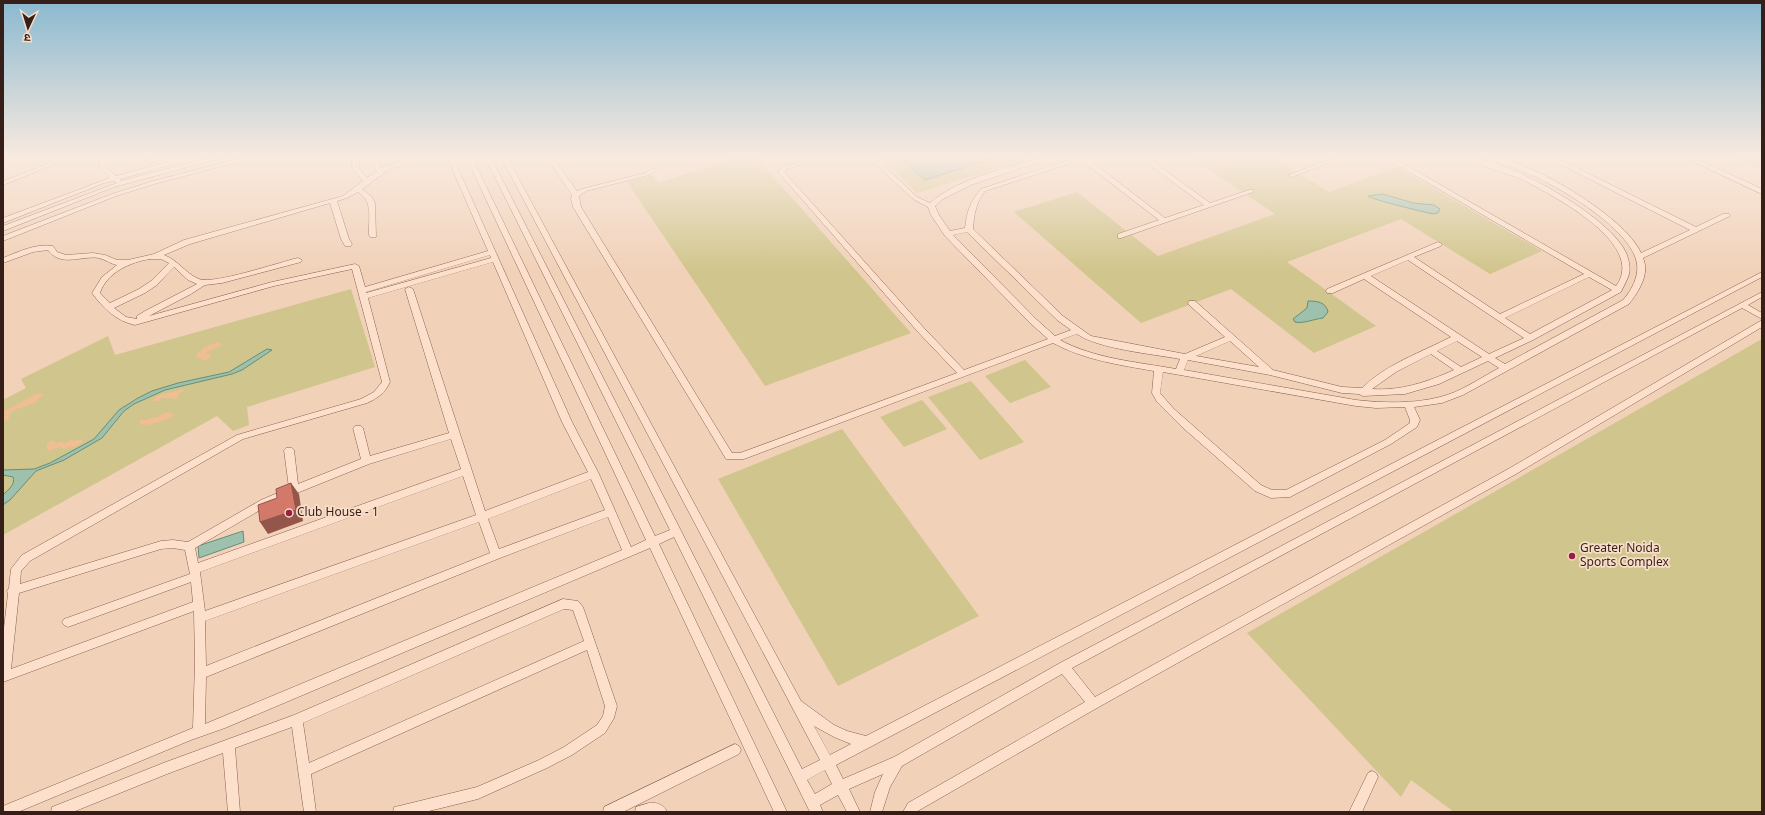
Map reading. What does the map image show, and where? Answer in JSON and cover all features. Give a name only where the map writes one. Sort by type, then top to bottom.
[{"type":"street","points":[[3,220],[76,195]]},
{"type":"street","points":[[3,229],[84,195]]},
{"type":"street","points":[[3,238],[114,195]]},
{"type":"street","points":[[3,261],[25,252],[50,248],[53,254],[59,257],[79,257],[90,254],[103,256],[115,262],[128,262],[156,255],[187,242],[347,195]]},
{"type":"street","points":[[369,195],[371,199],[373,234]]},
{"type":"street","points":[[467,195],[567,422],[594,474],[628,552]]},
{"type":"street","points":[[486,195],[781,812]]},
{"type":"street","points":[[507,195],[817,812]]},
{"type":"street","points":[[524,195],[854,812]]},
{"type":"street","points":[[576,195],[575,199],[577,207],[729,457],[740,457],[962,373],[1055,341],[1077,331]]},
{"type":"street","points":[[804,195],[921,330],[962,373]]},
{"type":"street","points":[[912,195],[931,206],[935,215],[948,234],[1033,321],[1055,341],[1072,350],[1179,372],[1356,403],[1408,405],[1442,400],[1460,394],[1626,302],[1638,284],[1641,264],[1636,250],[1622,232],[1602,215],[1571,195]]},
{"type":"street","points":[[931,206],[937,199],[945,195]]},
{"type":"street","points":[[969,229],[971,211],[979,195]]},
{"type":"street","points":[[1131,195],[1164,221]]},
{"type":"street","points":[[1194,195],[1208,205]]},
{"type":"street","points":[[1121,236],[1239,195]]},
{"type":"street","points":[[1453,195],[1618,290]]},
{"type":"street","points":[[969,229],[1060,318],[1088,338],[1102,342],[1270,372],[1342,390],[1363,393],[1405,391],[1436,382],[1462,371],[1530,338],[1622,287],[1627,272],[1624,259],[1618,245],[1608,232],[1575,206],[1558,195]]},
{"type":"street","points":[[1626,195],[1696,230]]},
{"type":"street","points":[[333,200],[345,239],[348,244]]},
{"type":"street","points":[[1638,257],[1726,216]]},
{"type":"street","points":[[948,234],[969,229]]},
{"type":"street","points":[[1330,291],[1438,244]]},
{"type":"street","points":[[156,255],[163,256],[174,263],[196,282],[203,284]]},
{"type":"street","points":[[362,294],[493,256]]},
{"type":"street","points":[[1409,257],[1530,338]]},
{"type":"street","points":[[135,322],[147,313],[194,291],[203,284],[232,278],[298,260]]},
{"type":"street","points":[[128,262],[105,277],[98,284],[96,293],[116,314],[127,321],[135,322],[265,286],[324,271],[355,266],[386,382],[384,388],[376,396],[364,401],[240,437],[26,558],[16,569],[12,592],[4,677],[198,605]]},
{"type":"street","points":[[109,307],[142,291],[154,283],[174,263]]},
{"type":"street","points":[[1500,317],[1590,274]]},
{"type":"street","points":[[800,777],[1762,274]]},
{"type":"street","points":[[1365,276],[1506,369]]},
{"type":"street","points":[[409,289],[481,518],[496,555]]},
{"type":"street","points":[[812,802],[840,787],[898,761],[1064,667],[1762,294]]},
{"type":"street","points":[[1192,303],[1270,372]]},
{"type":"street","points":[[1742,305],[1762,316]]},
{"type":"street","points":[[909,812],[912,807],[1092,704],[1513,471],[1762,322]]},
{"type":"street","points":[[1363,393],[1373,382],[1457,337]]},
{"type":"street","points":[[1179,372],[1185,357],[1231,338]]},
{"type":"street","points":[[1432,351],[1462,371]]},
{"type":"street","points":[[1159,368],[1156,393],[1159,398],[1176,416],[1258,488],[1271,494],[1287,494],[1388,442],[1414,425],[1415,420],[1408,405]]},
{"type":"street","points":[[358,428],[366,461]]},
{"type":"street","points":[[12,592],[161,545],[173,544],[189,546],[264,503],[294,490],[366,461],[454,435]]},
{"type":"street","points":[[289,450],[294,490]]},
{"type":"street","points":[[68,622],[195,572],[467,471]]},
{"type":"street","points":[[199,618],[481,518],[594,474]]},
{"type":"street","points":[[200,674],[496,555],[610,512]]},
{"type":"street","points":[[3,812],[221,724],[676,532]]},
{"type":"street","points":[[189,546],[195,572],[199,618],[200,674],[198,732]]},
{"type":"street","points":[[57,812],[77,808],[166,768],[296,720],[563,604],[574,604],[578,607],[611,706],[608,718],[601,729],[568,751],[478,794],[399,812]]},
{"type":"street","points":[[304,771],[591,643]]},
{"type":"street","points":[[1064,667],[1092,704]]},
{"type":"street","points":[[794,701],[819,724],[851,739],[867,742]]},
{"type":"street","points":[[296,720],[310,812]]},
{"type":"street","points":[[229,745],[234,812]]},
{"type":"street","points":[[609,812],[735,750]]},
{"type":"street","points":[[876,812],[888,775],[898,761]]},
{"type":"street","points":[[1355,812],[1372,777]]},
{"type":"street","points":[[641,812],[656,808],[661,812]]},
{"type":"shaded area","points":[[636,195],[789,195],[911,333],[765,386]]},
{"type":"shaded area","points":[[1067,195],[1081,195],[1158,256],[1275,214],[1247,195],[1445,195],[1542,251],[1490,274],[1401,219],[1287,262],[1376,326],[1314,353],[1231,289],[1141,323],[1014,212]]},
{"type":"shaded area","points":[[1386,195],[1413,203],[1434,205],[1440,209],[1438,213],[1433,214],[1388,203],[1368,196]]},
{"type":"shaded area","points":[[351,289],[375,367],[247,407],[249,425],[233,431],[217,416],[3,535],[3,400],[26,388],[21,379],[108,336],[115,355]]},
{"type":"shaded area","points":[[1308,301],[1323,304],[1328,312],[1323,318],[1305,322],[1295,322],[1293,319],[1307,308]]},
{"type":"shaded area","name":"Greater Noida Sports Complex","points":[[1762,339],[1762,812],[1454,812],[1411,780],[1401,797],[1247,633]]},
{"type":"shaded area","points":[[267,349],[272,350],[242,370],[232,374],[165,390],[134,404],[124,411],[102,438],[64,460],[36,471],[10,500],[3,505],[3,495],[11,487],[14,480],[13,477],[3,475],[3,470],[34,469],[50,463],[94,439],[119,410],[138,398],[152,391],[178,383],[229,372]]},
{"type":"shaded area","points":[[1025,360],[1051,387],[1010,403],[985,376]]},
{"type":"shaded area","points":[[971,381],[1024,442],[980,460],[928,397]]},
{"type":"shaded area","points":[[922,400],[947,429],[904,447],[880,417]]},
{"type":"shaded area","points":[[842,429],[979,616],[838,686],[718,479]]},
{"type":"shaded area","points":[[243,531],[244,542],[199,558],[198,546]]},
{"type":"sand","points":[[218,342],[221,343],[221,346],[206,352],[206,354],[211,354],[209,359],[204,360],[197,357],[198,352],[202,351],[202,349]]},
{"type":"sand","points":[[182,389],[184,391],[179,394],[177,399],[173,399],[172,397],[152,401],[155,397]]},
{"type":"sand","points":[[41,393],[43,395],[34,403],[14,410],[11,412],[8,420],[4,421],[3,417],[8,414],[3,415],[3,412],[34,395]]},
{"type":"sand","points":[[167,412],[174,414],[171,418],[148,425],[140,424],[140,420],[147,420],[153,417],[155,418]]},
{"type":"sand","points":[[81,439],[83,442],[74,447],[70,446],[63,449],[59,447],[50,451],[47,450],[47,443],[51,441],[55,441],[56,445],[59,442],[65,443],[71,440],[75,441]]},
{"type":"building","points":[[291,483],[296,510],[260,522],[258,505],[277,498],[276,489]]},
{"type":"place","name":"Club House - 1","points":[[289,513]]},
{"type":"place","name":"Greater Noida Sports Complex","points":[[1572,556]]}]
